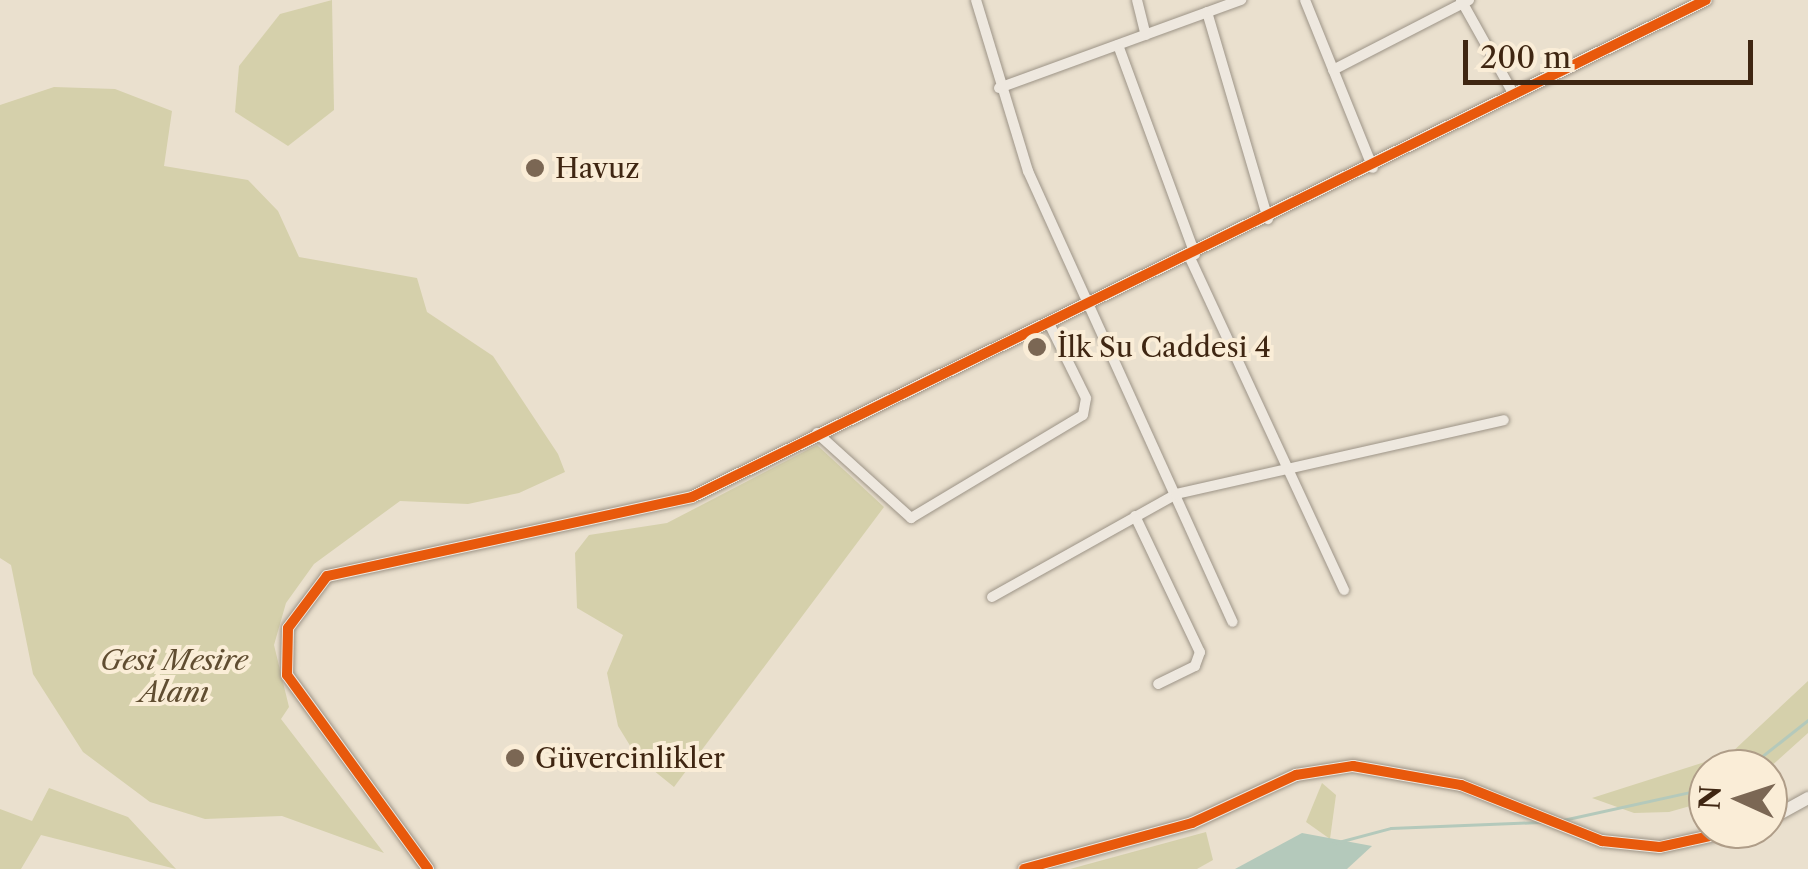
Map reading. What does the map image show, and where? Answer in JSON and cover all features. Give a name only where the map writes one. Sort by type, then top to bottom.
[{"type":"street","points":[[976,0],[1000,88],[1086,305],[1233,622]]},
{"type":"street","points":[[1138,0],[1146,35]]},
{"type":"street","points":[[1000,88],[1241,0]]},
{"type":"street","points":[[1305,0],[1373,169]]},
{"type":"street","points":[[428,869],[296,698],[284,647],[307,594],[352,565],[645,513],[1193,257],[1704,0]]},
{"type":"street","points":[[1333,70],[1464,1],[1514,96]]},
{"type":"street","points":[[1207,12],[1268,220]]},
{"type":"street","points":[[1118,45],[1193,257],[1344,590]]},
{"type":"street","points":[[817,433],[911,518],[1083,414],[1086,398],[1050,325]]},
{"type":"street","points":[[992,597],[1176,494],[1285,464],[1504,420]]},
{"type":"street","points":[[1135,516],[1200,652],[1194,666],[1158,684]]},
{"type":"street","points":[[1024,869],[1192,823],[1296,774],[1352,766],[1462,784],[1602,841],[1660,847],[1688,841]]},
{"type":"green space","points":[[332,0],[334,110],[288,146],[235,112],[239,66],[280,14]]},
{"type":"green space","name":"Gesi Mesire Alanı","points":[[54,87],[115,89],[172,111],[164,166],[248,180],[278,211],[299,257],[417,278],[427,312],[493,356],[558,454],[565,472],[519,493],[468,504],[400,501],[314,564],[286,603],[274,645],[289,707],[281,719],[384,853],[282,816],[205,819],[150,802],[83,752],[33,674],[11,565],[0,558],[0,105]]},
{"type":"green space","points":[[817,445],[884,507],[674,787],[637,757],[618,726],[607,673],[623,635],[577,608],[575,553],[589,535],[667,523]]},
{"type":"green space","points":[[1808,681],[1808,733],[1788,751],[1735,749]]},
{"type":"green space","points":[[1688,767],[1688,807],[1669,812],[1634,813],[1592,798]]},
{"type":"green space","points":[[1322,783],[1336,795],[1330,839],[1306,822]]},
{"type":"green space","points":[[49,788],[128,817],[176,869],[41,835],[21,869],[0,869],[0,809],[32,821]]},
{"type":"green space","points":[[1206,832],[1213,860],[1197,869],[1070,869]]},
{"type":"shaded area","points":[[1302,833],[1372,846],[1347,869],[1235,869]]},
{"type":"waterway","points":[[1771,749],[1808,720]]},
{"type":"waterway","points":[[1563,820],[1688,792]]},
{"type":"waterway","points":[[1331,844],[1391,828],[1540,822]]},
{"type":"cycle path","points":[[428,869],[287,675],[288,628],[327,576],[692,497],[1706,0]]},
{"type":"cycle path","points":[[1024,869],[1192,823],[1296,775],[1353,766],[1461,785],[1602,841],[1660,847],[1688,841]]},
{"type":"place","name":"Havuz","points":[[535,168]]},
{"type":"place","name":"İlk Su Caddesi 4","points":[[1037,347]]},
{"type":"place","name":"Güvercinlikler","points":[[515,758]]}]
